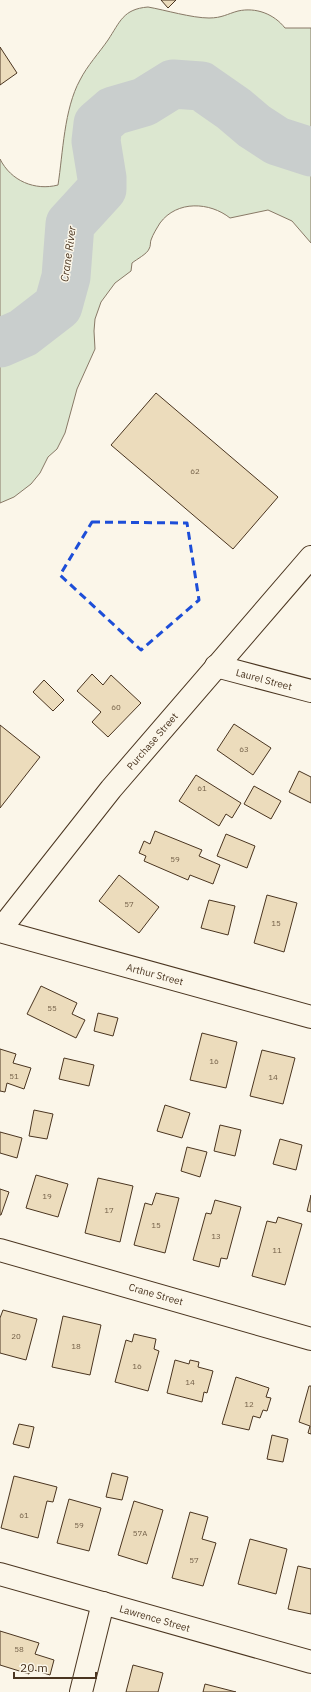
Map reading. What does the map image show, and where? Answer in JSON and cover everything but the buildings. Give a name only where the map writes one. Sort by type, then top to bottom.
[{"type":"street","name":"Purchase Street","points":[[0,930],[111,789],[311,557]]},
{"type":"street","name":"Laurel Street","points":[[216,666],[311,691]]},
{"type":"street","name":"Arthur Street","points":[[0,930],[311,1017]]},
{"type":"street","name":"Crane Street","points":[[0,1250],[311,1339]]},
{"type":"street","name":"Lawrence Street","points":[[0,1574],[311,1662]]},
{"type":"street","points":[[81,1692],[103,1603]]},
{"type":"highlighted area","points":[[92,522],[187,523],[199,600],[141,650],[60,575]]},
{"type":"green space","points":[[148,7],[202,18],[221,17],[238,11],[251,10],[270,15],[285,28],[311,28],[311,243],[292,221],[268,210],[230,218],[204,206],[194,206],[175,210],[167,216],[160,223],[154,233],[148,251],[132,263],[131,271],[115,283],[101,302],[95,319],[95,349],[77,389],[65,433],[57,449],[48,457],[40,473],[31,484],[14,497],[0,503],[0,159],[10,173],[24,182],[41,187],[58,185],[67,118],[80,80],[119,22],[133,10]]},
{"type":"waterway","name":"Crane River","points":[[0,343],[23,333],[58,306],[66,277],[70,224],[102,189],[102,178],[96,141],[98,124],[113,111],[144,102],[173,84],[201,86],[234,109],[254,126],[277,141],[311,152]]}]
